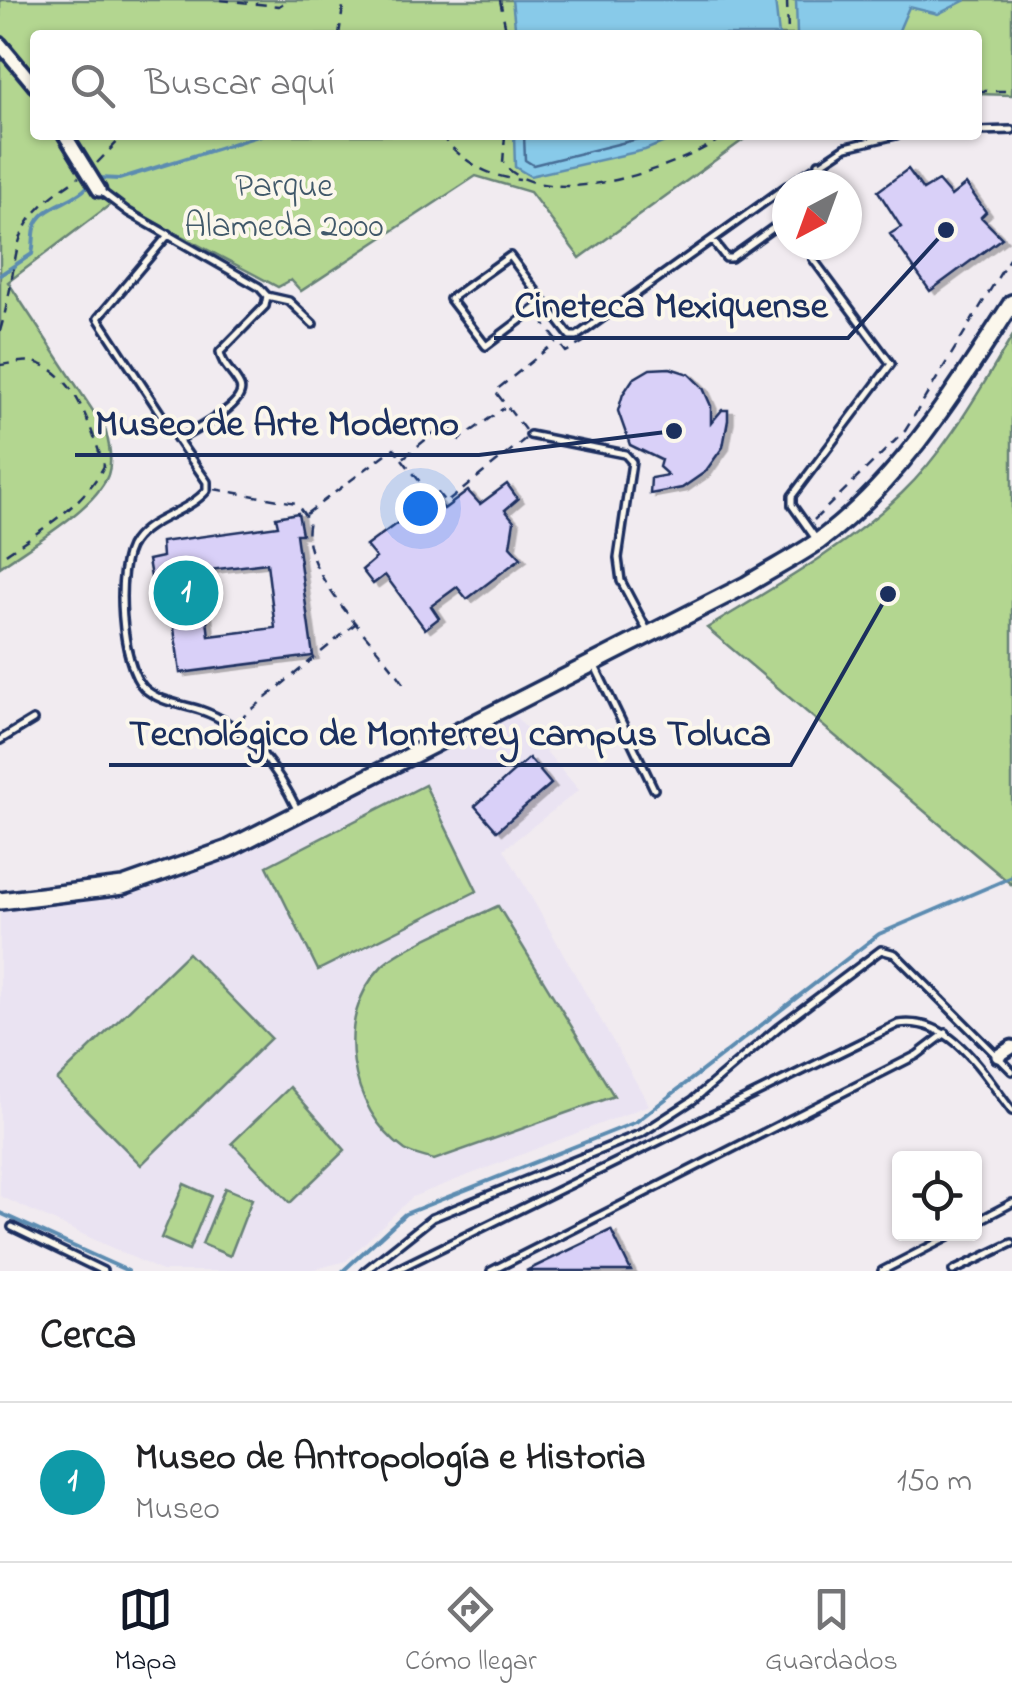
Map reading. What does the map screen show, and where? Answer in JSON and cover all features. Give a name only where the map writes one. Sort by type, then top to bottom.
[{"type":"main road","points":[[1,898],[94,892],[170,873],[300,814],[650,634],[818,541],[874,493],[911,451],[1012,303]]},
{"type":"street","points":[[0,44],[30,80]]},
{"type":"street","points":[[68,140],[99,190]]},
{"type":"street","points":[[998,1056],[1012,1046]]},
{"type":"lane","points":[[982,131],[1012,130]]},
{"type":"lane","points":[[810,170],[846,147],[875,140]]},
{"type":"lane","points":[[819,163],[822,170]]},
{"type":"lane","points":[[99,190],[259,287],[267,296],[289,301],[313,324]]},
{"type":"lane","points":[[544,302],[488,346],[468,324],[451,295],[510,256],[574,337],[772,198]]},
{"type":"lane","points":[[713,240],[727,259],[772,228]]},
{"type":"lane","points":[[169,234],[98,318],[208,488],[188,510],[142,530],[129,547],[122,572],[124,623],[135,676],[148,692],[234,726],[276,771],[300,814]]},
{"type":"lane","points":[[815,260],[891,364],[792,496],[792,505],[818,541]]},
{"type":"lane","points":[[178,440],[226,410],[240,396],[241,387],[220,352],[265,306],[267,296]]},
{"type":"lane","points":[[530,436],[624,454],[632,462],[618,558],[622,581],[650,634]]},
{"type":"lane","points":[[594,663],[654,789]]},
{"type":"lane","points":[[0,740],[33,720]]},
{"type":"lane","points":[[365,1271],[432,1218],[642,1133],[692,1100],[780,1026],[881,950],[894,954],[1012,1071]]},
{"type":"lane","points":[[394,1271],[898,1024],[915,1022],[946,1033],[1012,1111]]},
{"type":"lane","points":[[491,1271],[917,1055],[946,1033]]},
{"type":"lane","points":[[982,1219],[1012,1203]]},
{"type":"lane","points":[[12,1227],[103,1271]]},
{"type":"lane","points":[[882,1271],[940,1241]]},
{"type":"lane","points":[[953,1271],[1012,1243]]},
{"type":"path","points":[[220,0],[278,6],[288,0]]},
{"type":"path","points":[[340,30],[344,0]]},
{"type":"path","points":[[500,0],[505,30]]},
{"type":"path","points":[[787,0],[788,30]]},
{"type":"path","points":[[982,91],[1012,91]]},
{"type":"path","points":[[22,215],[42,196],[87,172],[119,140]]},
{"type":"path","points":[[445,140],[470,164],[498,178],[577,188],[649,171],[715,140]]},
{"type":"path","points":[[505,140],[504,164],[522,180]]},
{"type":"path","points":[[0,331],[8,304],[8,253]]},
{"type":"path","points":[[818,541],[810,524],[904,432],[1012,254]]},
{"type":"path","points":[[546,318],[544,326],[566,352],[587,340]]},
{"type":"path","points":[[305,515],[394,448],[428,492],[434,488],[446,503],[530,436],[495,392],[557,341]]},
{"type":"path","points":[[0,365],[32,362],[64,380],[87,418],[104,466],[94,486],[72,507],[0,558]]},
{"type":"path","points":[[402,459],[446,423],[459,440],[507,406]]},
{"type":"path","points":[[208,488],[296,503],[305,515],[326,586],[404,684]]},
{"type":"path","points":[[234,726],[356,622]]},
{"type":"shaded area","points":[[513,713],[579,790],[504,849],[649,1105],[412,1197],[346,1261],[308,1271],[162,1271],[0,1196],[0,908],[84,901],[165,884]]},
{"type":"green space","name":"Parque Alameda 2000","points":[[0,0],[1012,0],[1012,95],[982,94],[982,30],[30,30],[30,140],[743,140],[580,258],[530,192],[476,176],[301,291],[291,280],[278,287],[115,201],[8,282],[105,429],[110,463],[108,475],[90,501],[0,567]]},
{"type":"green space","points":[[1012,337],[1012,885],[707,628],[832,550],[902,493],[948,439]]},
{"type":"green space","points":[[425,785],[477,891],[318,970],[267,866]]},
{"type":"green space","points":[[498,906],[614,1096],[434,1160],[415,1155],[386,1133],[360,1088],[354,1062],[357,1011],[366,987],[391,958]]},
{"type":"green space","points":[[188,953],[271,1038],[141,1165],[57,1080]]},
{"type":"green space","points":[[290,1087],[345,1150],[290,1203],[232,1143]]},
{"type":"green space","points":[[184,1184],[211,1196],[189,1250],[161,1238]]},
{"type":"green space","points":[[225,1188],[252,1199],[230,1256],[202,1244]]},
{"type":"water","points":[[512,0],[775,0],[778,30],[515,30]]},
{"type":"water","points":[[796,0],[966,0],[938,14],[909,7],[899,30],[797,30]]},
{"type":"water","points":[[514,140],[670,140],[645,150],[530,176],[515,167]]},
{"type":"building","points":[[908,169],[923,190],[938,181],[951,196],[966,184],[986,212],[981,217],[1002,238],[930,291],[890,234],[901,227],[878,191]]},
{"type":"building","points":[[670,368],[689,374],[703,388],[711,406],[711,423],[722,410],[728,410],[728,420],[723,447],[705,472],[682,488],[650,494],[651,478],[668,475],[659,467],[661,460],[630,445],[618,411],[633,379],[650,369]]},
{"type":"building","points":[[507,484],[518,499],[505,510],[514,521],[510,546],[521,558],[467,599],[457,587],[431,606],[439,618],[425,629],[385,575],[373,584],[362,570],[376,558],[366,546],[434,496],[444,509],[468,491],[480,504]]},
{"type":"building","points":[[298,513],[302,534],[296,534],[313,656],[180,673],[169,591],[154,594],[148,560],[162,557],[161,542],[278,526],[276,517]],"holes":[[[267,563],[275,628],[209,636],[201,571]]]},
{"type":"building","points":[[529,758],[551,784],[497,831],[475,806]]},
{"type":"building","points":[[611,1230],[631,1271],[526,1271]]},
{"type":"waterway","points":[[98,178],[119,179],[245,140]]},
{"type":"waterway","points":[[0,275],[32,254],[38,220],[87,187]]},
{"type":"waterway","points":[[343,1271],[405,1214],[636,1122],[879,934],[1012,877]]},
{"type":"waterway","points":[[0,1213],[128,1271]]},
{"type":"place","name":"Cineteca Mexiquense","points":[[946,230]]},
{"type":"place","name":"Museo de Arte Moderno","points":[[674,431]]},
{"type":"place","name":"Museo de Antropología e Historia","points":[[186,593]]},
{"type":"place","name":"Tecnológico de Monterrey campus Toluca","points":[[888,594]]}]
